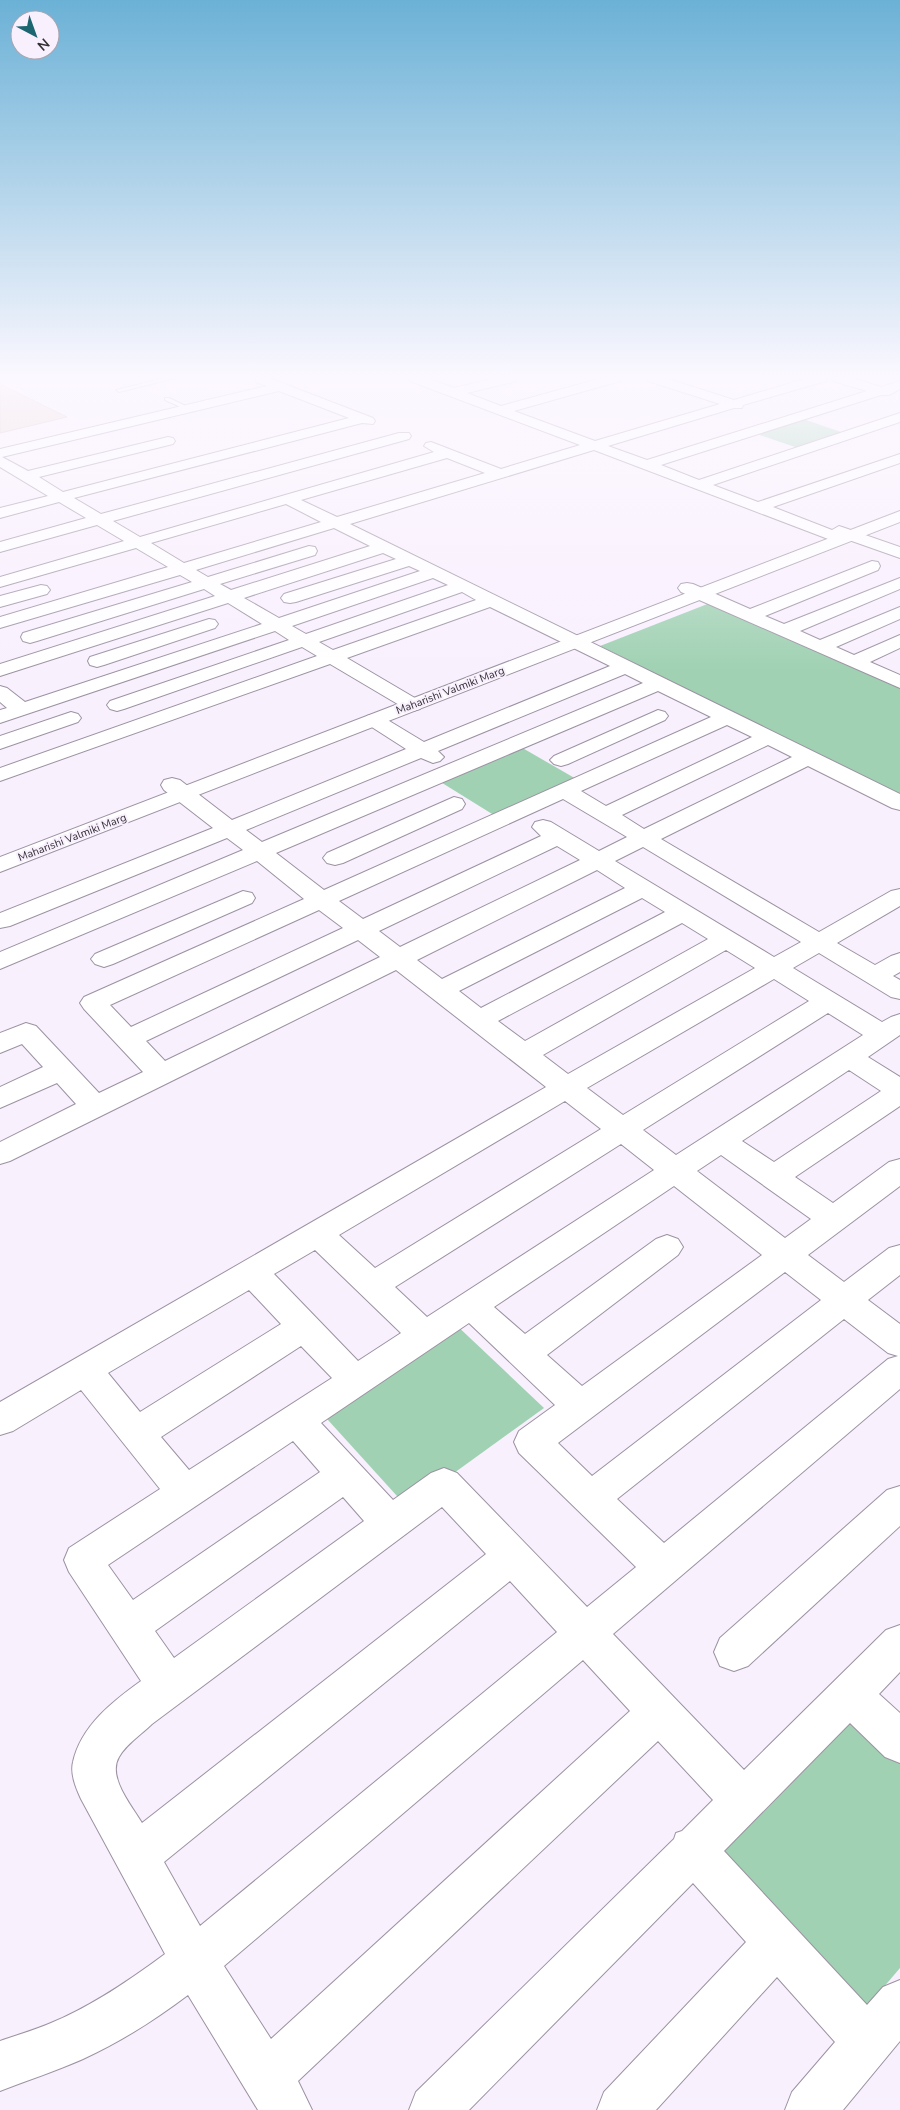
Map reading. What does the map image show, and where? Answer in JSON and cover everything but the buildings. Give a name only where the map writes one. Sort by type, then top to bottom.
[{"type":"street","points":[[27,476],[81,509],[99,511],[131,510],[225,477]]},
{"type":"street","points":[[44,486],[82,476]]},
{"type":"street","points":[[0,513],[141,476]]},
{"type":"street","points":[[178,482],[225,477],[245,479],[255,476]]},
{"type":"street","points":[[310,476],[370,513]]},
{"type":"street","points":[[0,582],[287,499],[318,482],[333,476]]},
{"type":"street","points":[[318,482],[337,484],[364,476]]},
{"type":"street","points":[[2,620],[183,569],[492,476]]},
{"type":"street","points":[[676,476],[836,537],[900,553]]},
{"type":"street","points":[[698,485],[723,476]]},
{"type":"street","points":[[758,507],[847,476]]},
{"type":"street","points":[[225,477],[246,495],[266,505]]},
{"type":"street","points":[[726,495],[744,488]]},
{"type":"street","points":[[228,500],[246,495]]},
{"type":"street","points":[[287,499],[900,803]]},
{"type":"street","name":"Maharishi Valmiki Marg","points":[[836,537],[900,506]]},
{"type":"street","points":[[56,524],[81,509]]},
{"type":"street","points":[[131,510],[172,532]]},
{"type":"street","points":[[0,547],[56,524],[99,511]]},
{"type":"street","points":[[99,511],[137,542],[407,701]]},
{"type":"street","points":[[292,516],[311,511]]},
{"type":"street","name":"Maharishi Valmiki Marg","points":[[0,865],[178,789],[693,591],[836,537],[900,516]]},
{"type":"street","points":[[56,524],[78,543],[96,554]]},
{"type":"street","points":[[30,637],[361,535]]},
{"type":"street","points":[[836,537],[872,566],[899,583]]},
{"type":"street","points":[[0,566],[78,543]]},
{"type":"street","points":[[2,667],[53,653],[385,547]]},
{"type":"street","points":[[140,560],[178,550]]},
{"type":"street","points":[[290,598],[411,560]]},
{"type":"street","points":[[749,616],[872,566]]},
{"type":"street","points":[[0,717],[435,572]]},
{"type":"street","points":[[784,631],[899,583]]},
{"type":"street","points":[[0,602],[56,585]]},
{"type":"street","points":[[266,585],[316,612]]},
{"type":"street","points":[[117,705],[463,586]]},
{"type":"street","points":[[693,591],[819,647],[898,679]]},
{"type":"street","points":[[0,776],[330,656],[492,600]]},
{"type":"street","points":[[187,610],[234,640]]},
{"type":"street","points":[[819,647],[900,612]]},
{"type":"street","points":[[2,620],[53,653]]},
{"type":"street","points":[[97,661],[209,624]]},
{"type":"street","points":[[854,662],[900,641]]},
{"type":"street","points":[[75,646],[120,677]]},
{"type":"street","points":[[29,949],[0,921],[627,666]]},
{"type":"street","points":[[0,961],[660,683]]},
{"type":"street","points":[[91,687],[144,723]]},
{"type":"street","points":[[0,692],[22,710]]},
{"type":"street","points":[[623,698],[692,734]]},
{"type":"street","points":[[48,701],[100,739]]},
{"type":"street","name":"Maharishi Valmiki Marg","points":[[0,851],[374,720],[407,701]]},
{"type":"street","points":[[561,760],[658,716]]},
{"type":"street","points":[[162,1075],[93,1003],[728,717]]},
{"type":"street","points":[[0,743],[71,718]]},
{"type":"street","points":[[374,720],[453,770]]},
{"type":"street","points":[[605,815],[769,738]]},
{"type":"street","points":[[526,740],[593,778]]},
{"type":"street","points":[[0,1154],[809,757]]},
{"type":"street","points":[[422,784],[488,825]]},
{"type":"street","points":[[178,789],[900,1343]]},
{"type":"street","points":[[565,791],[900,991]]},
{"type":"street","points":[[335,858],[454,804]]},
{"type":"street","points":[[519,812],[828,1001],[891,1029]]},
{"type":"street","points":[[302,834],[368,880]]},
{"type":"street","points":[[128,1039],[559,836]]},
{"type":"street","points":[[212,873],[273,922]]},
{"type":"street","points":[[440,990],[643,888]]},
{"type":"street","points":[[0,1420],[567,1087],[900,896]]},
{"type":"street","points":[[104,959],[243,898]]},
{"type":"street","points":[[479,1020],[683,912]]},
{"type":"street","points":[[75,930],[131,986]]},
{"type":"street","points":[[524,1054],[727,939]]},
{"type":"street","points":[[875,976],[900,961]]},
{"type":"street","points":[[372,1286],[828,1001]]},
{"type":"street","points":[[169,1686],[83,1560],[891,1029]]},
{"type":"street","points":[[0,1044],[26,1032],[95,1108]]},
{"type":"street","points":[[774,1178],[900,1091],[849,1057]]},
{"type":"street","points":[[0,1098],[60,1070]]},
{"type":"street","points":[[721,1141],[834,1219]]},
{"type":"street","points":[[663,1567],[532,1442],[900,1170]]},
{"type":"street","points":[[318,1234],[425,1336]]},
{"type":"street","points":[[523,1354],[667,1247]]},
{"type":"street","points":[[590,1498],[900,1257]]},
{"type":"street","points":[[252,1272],[356,1381]]},
{"type":"street","points":[[471,1305],[580,1406]]},
{"type":"street","points":[[137,1433],[304,1327]]},
{"type":"street","points":[[0,2066],[66,2042],[112,2017],[157,1989],[194,1961],[900,1369]]},
{"type":"street","points":[[85,1370],[185,1493]]},
{"type":"street","points":[[296,1420],[390,1523]]},
{"type":"street","points":[[129,1626],[346,1474]]},
{"type":"street","points":[[659,1712],[276,2094],[194,1961],[96,1784],[94,1763],[105,1740],[136,1709],[444,1484],[742,1800]]},
{"type":"street","points":[[734,1652],[900,1502]]},
{"type":"street","points":[[136,1856],[513,1556]]},
{"type":"street","points":[[434,2110],[692,1849],[900,1644]]},
{"type":"street","points":[[849,1694],[900,1742]]},
{"type":"street","points":[[692,1849],[868,2042]]},
{"type":"street","points":[[622,2110],[777,1943]]},
{"type":"street","points":[[810,2110],[900,2004]]},
{"type":"green space","points":[[710,603],[900,687],[900,795],[600,646]]},
{"type":"green space","points":[[519,746],[578,780],[497,817],[439,781]]},
{"type":"green space","points":[[452,1321],[544,1408],[407,1507],[318,1409]]},
{"type":"green space","points":[[854,1713],[900,1757],[900,1968],[859,2016],[713,1855]]}]
